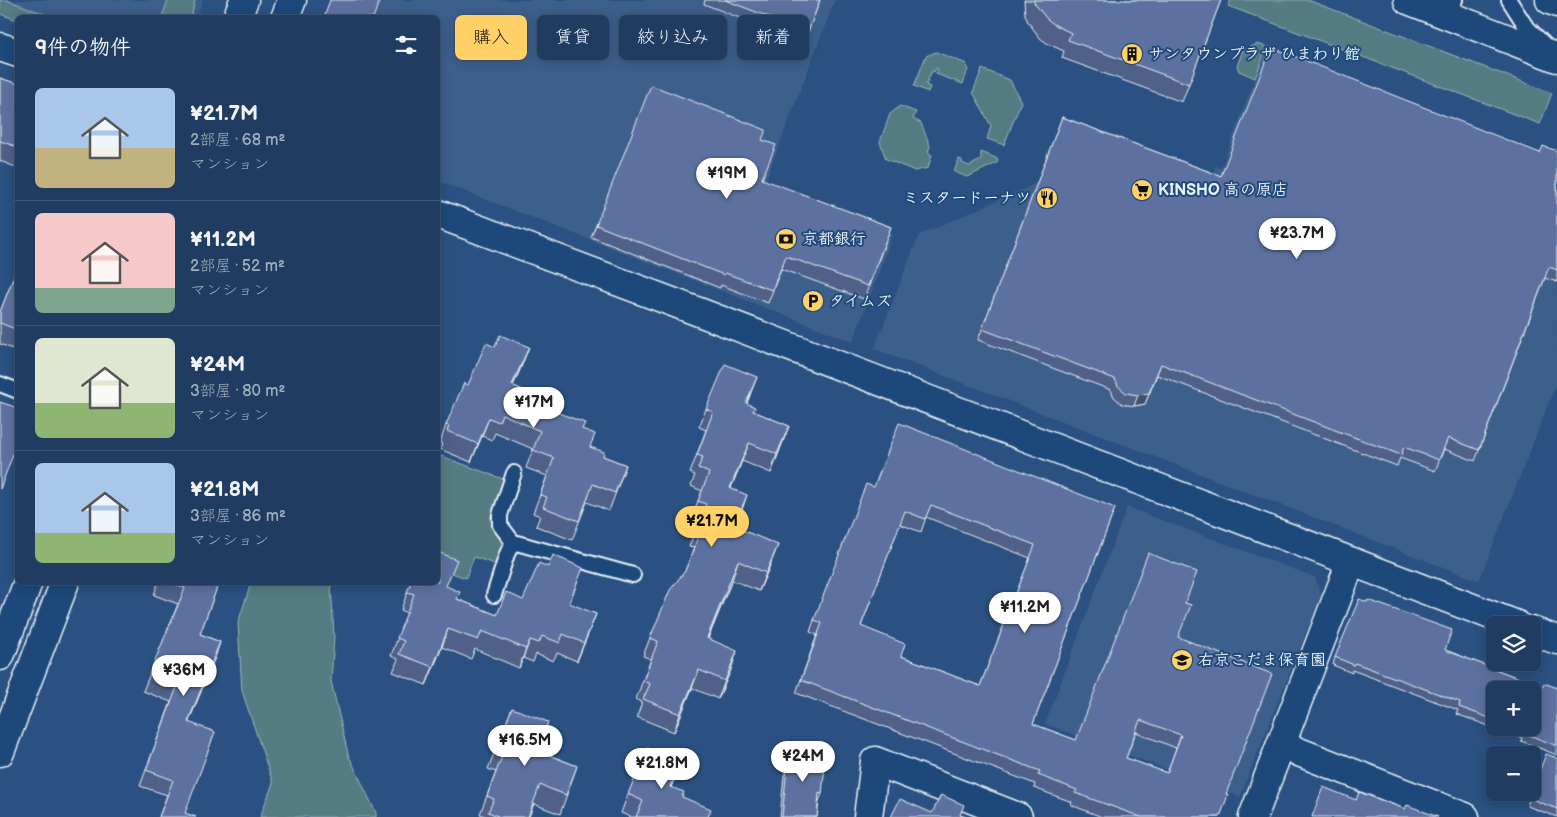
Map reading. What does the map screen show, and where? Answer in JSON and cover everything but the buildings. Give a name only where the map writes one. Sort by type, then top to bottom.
[{"type":"street","points":[[238,15],[244,0]]},
{"type":"street","points":[[286,15],[292,0]]},
{"type":"street","points":[[1550,0],[1557,3]]},
{"type":"street","points":[[1416,3],[1557,57]]},
{"type":"street","points":[[0,47],[15,52]]},
{"type":"street","points":[[440,215],[1493,616]]},
{"type":"street","points":[[1253,817],[1351,562]]},
{"type":"street","points":[[0,656],[27,585]]},
{"type":"street","points":[[0,752],[64,585]]},
{"type":"street","points":[[1541,634],[1557,640]]},
{"type":"street","points":[[1281,745],[1465,817]]},
{"type":"street","points":[[868,817],[875,761],[1018,817]]},
{"type":"lane","points":[[1416,3],[1455,0]]},
{"type":"lane","points":[[1508,0],[1525,25],[1557,57]]},
{"type":"lane","points":[[0,384],[15,390]]},
{"type":"lane","points":[[514,473],[500,515],[500,525],[513,542],[633,575]]},
{"type":"lane","points":[[494,595],[507,554],[513,542]]},
{"type":"shaded area","points":[[0,0],[203,0],[198,15],[15,15],[15,19],[0,14]]},
{"type":"shaded area","points":[[331,0],[835,0],[764,185],[893,234],[853,342],[440,182],[440,15],[325,15]]},
{"type":"shaded area","points":[[1265,52],[1557,160],[1557,382],[1479,581],[874,349],[919,235],[1037,183],[1210,180],[1216,166],[1221,168]]},
{"type":"shaded area","name":"右京こだま保育園","points":[[1127,507],[1315,577],[1321,595],[1240,797],[1045,724]]},
{"type":"green space","points":[[0,0],[7,0],[48,15],[15,15],[15,19],[0,14]]},
{"type":"green space","points":[[168,0],[195,0],[191,15],[163,15]]},
{"type":"green space","points":[[1231,0],[1308,0],[1552,93],[1540,124],[1228,6]]},
{"type":"green space","points":[[1258,44],[1278,51],[1276,56],[1265,52],[1255,78],[1239,71],[1237,66],[1243,50]]},
{"type":"green space","points":[[936,52],[967,64],[966,67],[968,69],[963,84],[936,74],[938,69],[936,68],[934,72],[932,71],[926,85],[930,87],[928,92],[914,86],[926,56]]},
{"type":"green space","points":[[982,69],[1010,80],[1021,102],[1004,145],[987,139],[991,126],[973,92]]},
{"type":"green space","points":[[900,106],[916,112],[913,119],[921,123],[930,146],[928,152],[932,155],[928,168],[915,171],[886,159],[880,142],[890,114]]},
{"type":"green space","points":[[981,152],[998,159],[997,163],[967,177],[954,172],[959,159],[962,160],[962,163],[969,166],[981,160]]},
{"type":"green space","points":[[440,456],[503,479],[490,519],[502,544],[495,564],[474,557],[466,578],[440,569]]},
{"type":"green space","points":[[250,585],[331,585],[334,637],[331,681],[348,754],[376,813],[376,817],[260,817],[273,783],[242,691],[238,623]]},
{"type":"place","name":"サンタウンプラザ ひまわり館","points":[[1132,54]]},
{"type":"place","name":"KINSHO 高の原店","points":[[1142,190]]},
{"type":"place","name":"ミスタードーナツ","points":[[1047,198]]},
{"type":"place","name":"京都銀行","points":[[786,239]]},
{"type":"place","name":"タイムズ","points":[[813,301]]},
{"type":"place","name":"右京こだま保育園","points":[[1182,660]]}]
